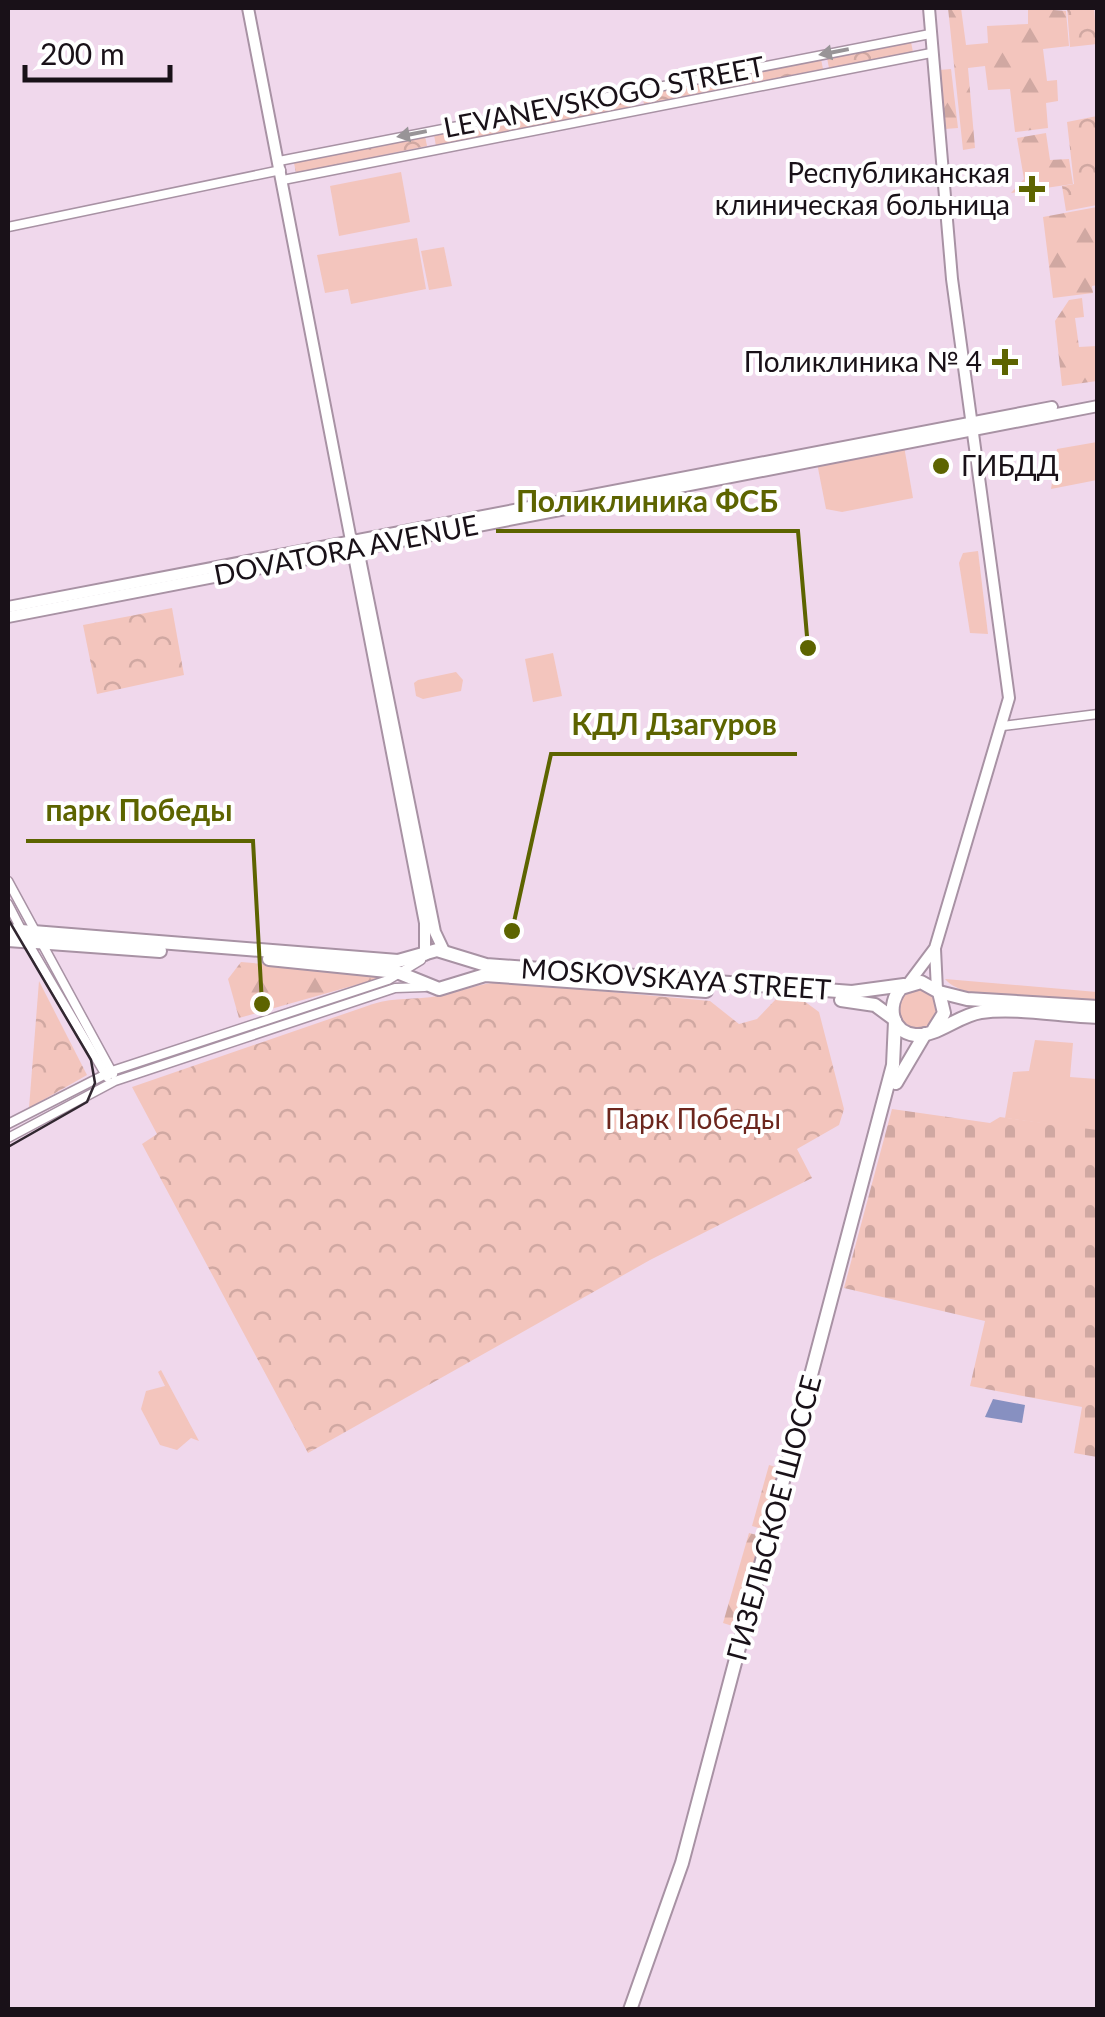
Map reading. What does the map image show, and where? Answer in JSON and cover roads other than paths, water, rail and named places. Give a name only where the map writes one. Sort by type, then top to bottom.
[{"type":"highway","name":"MOSKOVSKAYA STREET","points":[[8,940],[27,936],[398,961],[446,952],[486,965],[678,980],[867,992],[906,985]]},
{"type":"highway","name":"MOSKOVSKAYA STREET","points":[[27,936],[402,973],[425,982],[449,985],[485,975],[853,1000],[880,1007],[894,1020]]},
{"type":"highway","points":[[446,952],[458,967],[449,985]]},
{"type":"highway","points":[[423,958],[425,982]]},
{"type":"highway","points":[[1098,1007],[967,999],[922,982],[906,985],[892,1002],[894,1020],[910,1034],[930,1032],[982,1012],[1098,1018]]},
{"type":"highway","points":[[930,1032],[944,1014],[938,991]]},
{"type":"highway","name":"ГИЗЕЛЬСКОЕ ШОССЕ","points":[[638,2010],[688,1864],[893,1065],[894,1020]]},
{"type":"highway","name":"ГИЗЕЛЬСКОЕ ШОССЕ","points":[[630,2010],[682,1863],[898,1078],[930,1032]]},
{"type":"main road","points":[[248,8],[434,932],[446,952]]},
{"type":"main road","points":[[906,985],[935,948],[1004,726],[1007,680],[969,424],[929,8]]},
{"type":"main road","name":"DOVATORA AVENUE","points":[[8,617],[355,545],[1098,402]]},
{"type":"main road","name":"DOVATORA AVENUE","points":[[8,608],[355,545]]},
{"type":"main road","points":[[374,641],[425,923],[423,958]]},
{"type":"main road","points":[[935,948],[938,991]]},
{"type":"street","name":"LEVANEVSKOGO STREET","points":[[8,227],[930,34]]},
{"type":"street","name":"LEVANEVSKOGO STREET","points":[[281,170],[931,53]]},
{"type":"street","points":[[1004,726],[1098,714]]},
{"type":"street","points":[[8,881],[27,936]]},
{"type":"street","points":[[8,904],[115,1081]]},
{"type":"street","points":[[8,1124],[107,1072],[402,973],[423,958]]},
{"type":"street","points":[[8,1138],[115,1081],[395,988],[425,982]]},
{"type":"water","points":[[993,1399],[1025,1405],[1022,1423],[985,1417]]},
{"type":"tram line","points":[[8,919],[91,1060],[95,1083],[87,1102],[8,1147]]},
{"type":"place","name":"Республиканская клиническая больница","points":[[1032,189]]},
{"type":"place","name":"Поликлиника № 4","points":[[1005,362]]},
{"type":"place","name":"ГИБДД","points":[[941,466]]},
{"type":"place","name":"Поликлиника ФСБ","points":[[808,648]]},
{"type":"place","name":"КДЛ Дзагуров","points":[[512,931]]},
{"type":"place","name":"парк Победы","points":[[262,1004]]},
{"type":"park label","name":"Парк Победы","points":[[693,1119]]}]
